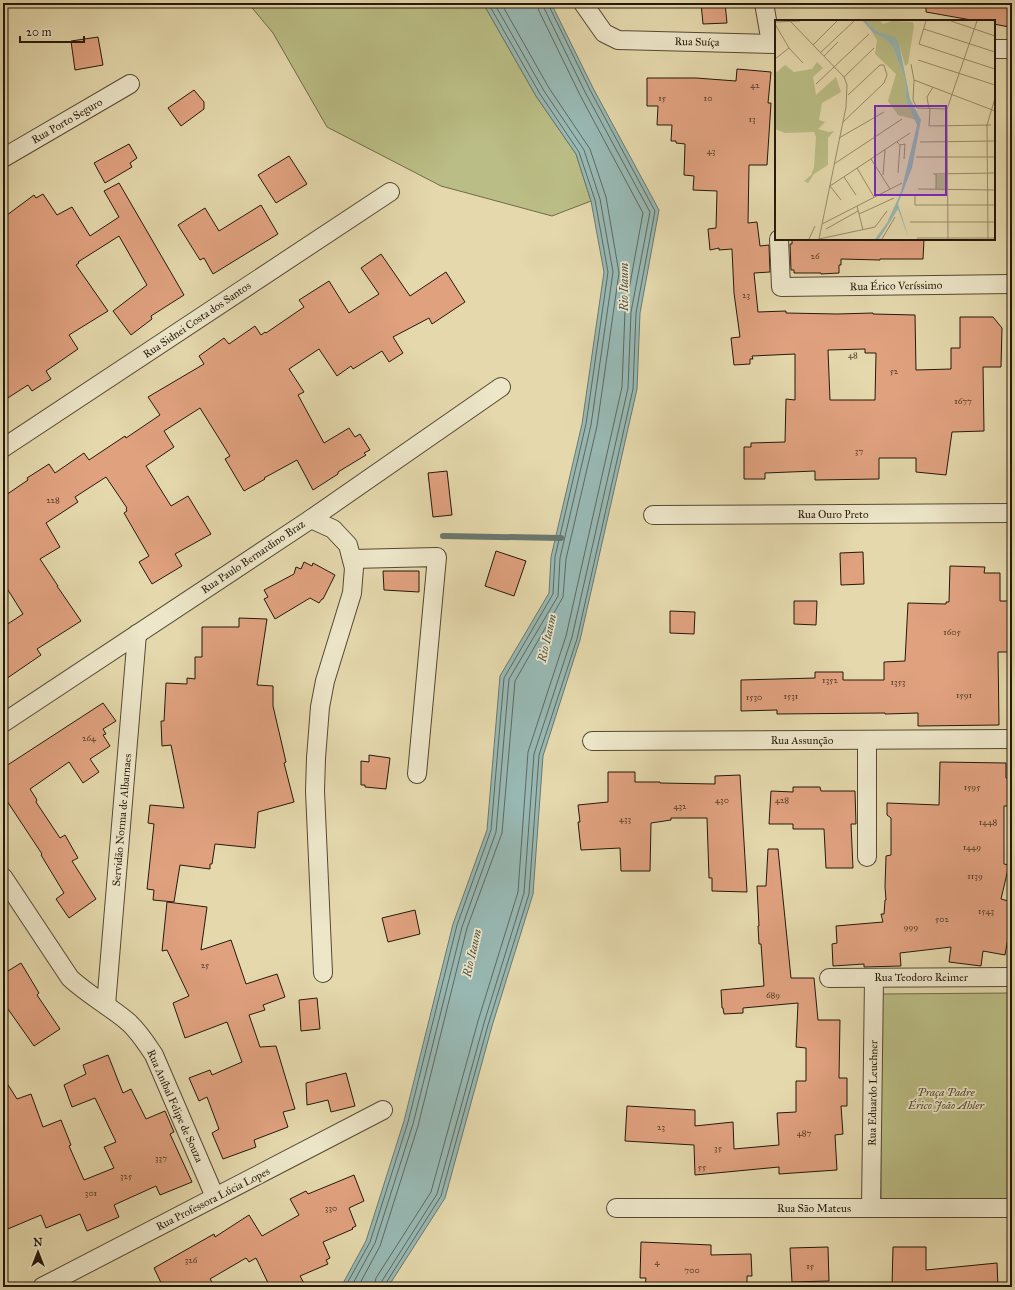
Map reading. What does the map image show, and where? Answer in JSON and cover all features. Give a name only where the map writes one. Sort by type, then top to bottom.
[{"type":"street","name":"Rua Suíça","points":[[583,3],[604,33],[618,40],[773,44]]},
{"type":"street","points":[[764,3],[773,44]]},
{"type":"street","points":[[995,49],[1012,49]]},
{"type":"street","name":"Rua Porto Seguro","points":[[3,158],[130,84]]},
{"type":"street","name":"Rua Sidnei Costa dos Santos","points":[[3,448],[390,192]]},
{"type":"street","name":"Rua Érico Veríssimo","points":[[779,240],[781,287],[1012,284]]},
{"type":"street","name":"Rua Paulo Bernardino Braz","points":[[3,723],[310,519],[501,387]]},
{"type":"street","name":"Rua Ouro Preto","points":[[653,515],[1012,513]]},
{"type":"street","points":[[310,519],[333,529],[348,545],[354,568],[352,593],[325,682],[320,707],[316,758],[315,791],[323,973]]},
{"type":"street","points":[[352,559],[437,557],[417,774]]},
{"type":"street","name":"Servidão Norma de Albarnaes","points":[[106,1005],[137,634]]},
{"type":"street","name":"Rua Assunção","points":[[592,741],[1012,739]]},
{"type":"street","points":[[867,740],[867,857]]},
{"type":"street","name":"Rua Aníbal Felipe de Souza","points":[[3,877],[70,978],[80,988],[128,1022],[142,1037],[154,1055],[215,1197]]},
{"type":"street","name":"Rua Teodoro Reimer","points":[[829,978],[1012,977]]},
{"type":"street","name":"Rua Eduardo Leuchner","points":[[871,1208],[874,978]]},
{"type":"street","name":"Rua Professora Lúcia Lopes","points":[[42,1287],[384,1110]]},
{"type":"street","name":"Rua São Mateus","points":[[616,1208],[1012,1208]]},
{"type":"green space","points":[[248,3],[483,3],[536,96],[576,154],[591,201],[552,216],[441,186],[327,127],[273,33]]},
{"type":"green space","name":"Praça Padre Érico João Ahler","points":[[1012,993],[1012,1202],[881,1203],[880,994]]},
{"type":"water","name":"Rio Itaum","points":[[483,3],[551,3],[593,88],[659,210],[640,313],[637,389],[580,640],[543,756],[533,894],[492,1026],[445,1198],[388,1287],[341,1287],[366,1241],[404,1121],[453,924],[487,830],[500,676],[549,593],[551,557],[582,424],[604,272],[591,201],[576,154],[536,96]]},
{"type":"building","points":[[701,3],[725,3],[727,23],[703,24]]},
{"type":"building","points":[[926,3],[1012,3],[1009,27],[995,24],[995,20],[971,20],[926,12]]},
{"type":"building","points":[[98,37],[103,65],[75,70],[71,41]]},
{"type":"building","points":[[737,69],[771,72],[768,103],[771,103],[767,165],[749,165],[748,223],[757,222],[760,246],[769,245],[770,272],[754,273],[758,312],[786,311],[786,313],[873,313],[915,315],[916,370],[951,369],[951,348],[960,348],[960,317],[993,317],[1002,328],[1001,367],[983,367],[984,431],[952,432],[946,475],[916,472],[916,458],[879,458],[879,479],[815,480],[815,471],[765,473],[765,479],[744,479],[744,447],[751,447],[751,443],[785,442],[786,399],[795,400],[795,354],[752,356],[753,359],[750,359],[750,364],[734,365],[731,338],[740,337],[734,293],[732,249],[719,250],[719,248],[710,250],[708,229],[716,228],[717,191],[693,190],[694,176],[684,175],[685,144],[671,141],[672,125],[657,125],[658,106],[647,106],[647,78],[696,78],[736,81]],"holes":[[[865,349],[865,353],[876,353],[875,400],[830,400],[828,350]]]},
{"type":"building","points":[[194,90],[204,102],[204,109],[181,126],[168,108]]},
{"type":"building","points":[[129,144],[137,158],[130,163],[132,167],[105,183],[94,163]]},
{"type":"building","points":[[289,156],[307,184],[276,203],[258,175]]},
{"type":"building","points":[[119,183],[184,295],[151,316],[152,319],[131,335],[113,311],[147,285],[119,236],[78,262],[79,263],[76,265],[108,311],[69,335],[78,349],[46,371],[51,379],[32,391],[28,385],[3,401],[3,218],[34,195],[36,198],[43,194],[57,215],[72,207],[90,236],[119,217],[104,191]]},
{"type":"building","points":[[261,205],[278,234],[213,274],[204,258],[200,260],[178,225],[205,208],[219,231]]},
{"type":"building","points":[[792,240],[924,240],[923,259],[841,259],[839,273],[821,274],[794,273],[794,270],[791,270],[790,244],[792,244]]},
{"type":"building","points":[[381,254],[410,296],[446,272],[465,302],[432,324],[429,318],[393,337],[403,353],[389,362],[382,351],[353,369],[351,366],[337,376],[319,349],[289,369],[304,392],[298,395],[324,443],[349,428],[355,437],[360,434],[370,450],[364,453],[366,455],[338,472],[338,474],[313,490],[297,460],[244,491],[225,459],[230,456],[200,408],[164,431],[174,447],[146,466],[171,506],[188,496],[211,534],[175,554],[182,566],[152,584],[139,562],[149,556],[124,513],[127,511],[127,508],[106,477],[75,497],[78,502],[46,523],[60,547],[40,559],[81,621],[37,649],[41,655],[3,681],[3,627],[23,614],[3,582],[3,497],[28,480],[27,478],[49,464],[55,473],[84,453],[89,460],[125,436],[126,438],[160,415],[148,397],[204,364],[199,356],[224,338],[229,344],[255,326],[261,335],[265,332],[266,333],[304,307],[299,300],[329,281],[349,313],[379,294],[361,268]]},
{"type":"building","points":[[447,471],[452,515],[433,517],[428,473]]},
{"type":"building","points":[[496,551],[526,561],[514,596],[485,586]]},
{"type":"building","points":[[863,552],[864,584],[841,585],[840,553]]},
{"type":"building","points":[[304,562],[312,566],[313,563],[335,575],[323,599],[319,603],[310,598],[275,619],[264,599],[268,597],[264,590],[294,574],[296,567],[301,569]]},
{"type":"building","points":[[950,566],[985,567],[984,573],[1000,573],[1000,601],[1010,601],[1010,652],[998,652],[999,725],[918,726],[918,713],[777,714],[777,710],[741,711],[741,680],[815,678],[815,672],[843,672],[843,680],[884,680],[884,662],[905,661],[908,603],[946,604],[946,602],[949,602]]},
{"type":"building","points":[[383,571],[419,571],[419,592],[384,590]]},
{"type":"building","points":[[794,601],[817,601],[816,625],[794,624]]},
{"type":"building","points":[[670,611],[695,612],[694,634],[670,633]]},
{"type":"building","points":[[239,618],[267,619],[257,685],[273,686],[273,706],[286,762],[284,763],[294,802],[258,812],[255,848],[215,844],[210,869],[180,865],[174,902],[153,900],[154,890],[147,889],[154,824],[148,823],[150,805],[184,808],[171,745],[162,746],[161,721],[164,721],[166,683],[187,684],[187,678],[195,679],[195,657],[202,657],[202,627],[239,627]]},
{"type":"building","points":[[103,703],[116,721],[103,729],[106,734],[103,735],[110,746],[90,759],[99,772],[83,783],[69,762],[30,789],[37,800],[36,802],[60,838],[65,835],[78,858],[72,861],[96,899],[69,918],[56,899],[64,893],[41,855],[42,854],[3,795],[3,768]]},
{"type":"building","points":[[369,755],[390,758],[386,789],[365,787],[365,785],[361,785],[361,761],[369,762]]},
{"type":"building","points":[[940,762],[1006,763],[1006,778],[1010,778],[1009,806],[1004,806],[1004,864],[1009,865],[1001,899],[1012,902],[1012,915],[1005,955],[983,951],[981,966],[949,962],[951,947],[900,953],[901,966],[864,967],[864,964],[833,966],[832,944],[837,943],[836,926],[883,922],[881,914],[884,914],[886,900],[886,856],[891,855],[891,818],[887,815],[887,803],[939,805]]},
{"type":"building","points":[[608,772],[635,772],[635,782],[660,783],[715,784],[715,776],[740,775],[747,892],[712,891],[712,878],[709,878],[707,818],[671,818],[671,820],[651,823],[650,871],[621,871],[620,848],[581,850],[578,805],[608,802]]},
{"type":"building","points":[[793,787],[820,787],[821,791],[855,791],[856,824],[851,824],[853,868],[826,868],[824,829],[793,829],[793,824],[769,824],[771,791],[793,792]]},
{"type":"building","points":[[768,849],[778,849],[791,978],[814,978],[818,1020],[840,1020],[839,1078],[847,1078],[847,1106],[841,1106],[843,1134],[835,1135],[837,1170],[779,1174],[779,1167],[695,1175],[694,1145],[625,1141],[627,1106],[695,1110],[695,1126],[733,1122],[734,1149],[779,1145],[777,1113],[796,1112],[796,1081],[806,1081],[806,1048],[796,1047],[798,1003],[743,1008],[743,1013],[724,1014],[722,1008],[721,990],[764,986],[761,944],[759,944],[757,886],[766,886]]},
{"type":"building","points":[[167,902],[207,907],[201,950],[231,940],[246,984],[277,974],[285,997],[263,1005],[265,1010],[249,1015],[260,1047],[276,1046],[295,1109],[283,1112],[288,1127],[254,1140],[256,1147],[223,1159],[212,1133],[219,1129],[207,1097],[199,1101],[189,1078],[210,1070],[212,1075],[242,1062],[227,1022],[185,1038],[173,1003],[189,996],[167,950],[162,951]]},
{"type":"building","points":[[415,910],[420,934],[388,942],[382,918]]},
{"type":"building","points":[[21,963],[39,993],[37,995],[60,1029],[34,1046],[3,1002],[3,974]]},
{"type":"building","points":[[317,998],[320,1029],[301,1031],[299,1000]]},
{"type":"building","points":[[108,1055],[123,1093],[131,1089],[146,1119],[165,1111],[174,1132],[170,1134],[192,1182],[160,1195],[156,1186],[114,1205],[119,1217],[87,1231],[80,1214],[46,1228],[41,1215],[3,1231],[3,1077],[17,1099],[31,1094],[43,1127],[61,1120],[71,1145],[69,1146],[84,1180],[114,1168],[104,1147],[116,1142],[95,1098],[72,1107],[64,1085],[86,1074],[83,1065]]},
{"type":"building","points":[[346,1073],[355,1106],[331,1112],[328,1100],[307,1105],[306,1083]]},
{"type":"building","points":[[354,1175],[364,1201],[349,1208],[356,1226],[352,1228],[353,1229],[323,1242],[330,1258],[326,1260],[328,1264],[300,1276],[306,1287],[270,1287],[256,1258],[249,1262],[246,1258],[210,1279],[215,1287],[163,1287],[154,1268],[214,1234],[215,1237],[249,1215],[262,1236],[299,1215],[290,1199],[306,1191],[308,1194]]},
{"type":"building","points":[[641,1242],[711,1245],[711,1255],[751,1254],[752,1276],[747,1276],[747,1287],[645,1287],[646,1278],[640,1278]]},
{"type":"building","points":[[828,1247],[829,1281],[792,1282],[790,1248]]},
{"type":"building","points":[[893,1247],[926,1247],[926,1270],[997,1263],[998,1287],[892,1287]]},
{"type":"waterway","points":[[443,536],[561,538]]}]
